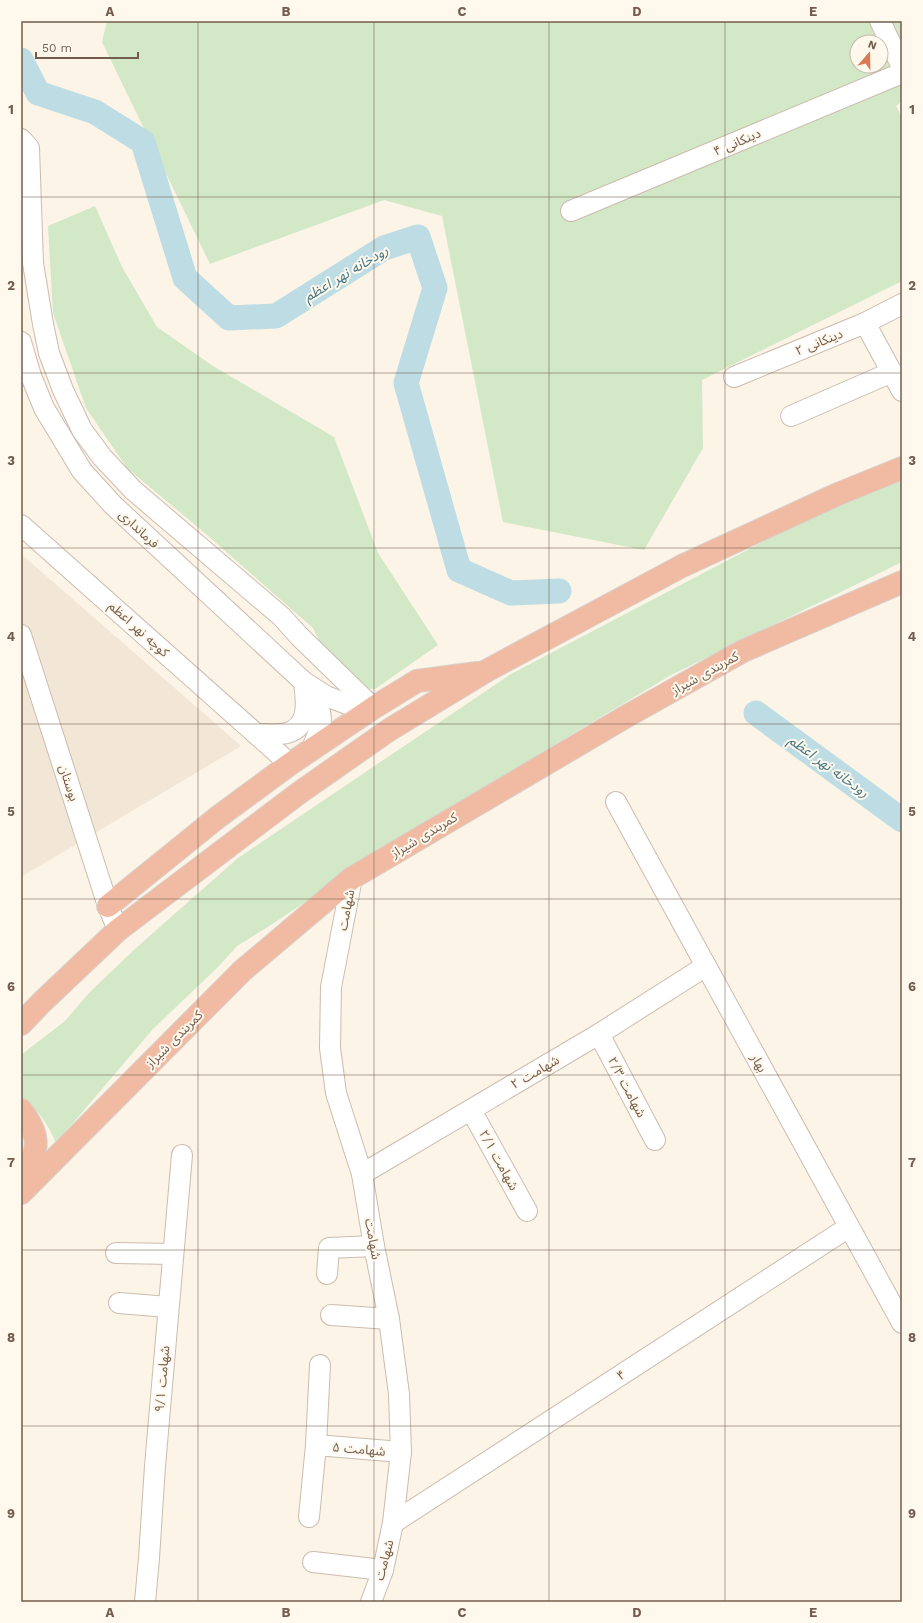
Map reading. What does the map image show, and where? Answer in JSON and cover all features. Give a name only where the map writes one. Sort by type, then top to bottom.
[{"type":"highway","points":[[21,1024],[118,930],[327,773],[389,730],[486,672],[682,566],[838,494],[902,468]]},
{"type":"highway","name":"کمربندی شیراز","points":[[21,1193],[242,971],[352,878],[600,732],[743,651],[902,582]]},
{"type":"highway","points":[[108,906],[218,817],[290,764],[373,708],[417,681],[486,672]]},
{"type":"highway","points":[[21,1110],[32,1124],[36,1141],[34,1158],[21,1182]]},
{"type":"street","points":[[880,21],[902,67]]},
{"type":"street","name":"۴ دینکانی","points":[[571,211],[902,73]]},
{"type":"street","points":[[21,140],[29,148],[33,262],[49,354],[63,390],[82,430],[102,457],[133,490],[282,617],[299,636],[373,708]]},
{"type":"street","name":"۲ دینکانی","points":[[734,376],[865,323],[902,304]]},
{"type":"street","points":[[865,323],[902,390]]},
{"type":"street","name":"فرمانداری","points":[[21,342],[31,376],[44,408],[82,471],[113,505],[304,682],[326,696],[347,704],[373,708]]},
{"type":"street","points":[[792,416],[892,372]]},
{"type":"street","name":"کوچه نهر اعظم","points":[[21,525],[290,764]]},
{"type":"street","name":"بوستان","points":[[21,635],[108,906],[118,930]]},
{"type":"street","points":[[256,734],[288,733],[300,725],[306,712],[304,682]]},
{"type":"street","name":"فرمانداری","points":[[304,682],[319,707],[321,718],[320,731],[311,750]]},
{"type":"street","name":"بهار","points":[[616,802],[902,1323]]},
{"type":"street","name":"شهامت","points":[[352,878],[331,986],[330,1048],[336,1093],[362,1174],[374,1246],[389,1319],[399,1394],[401,1452],[393,1523],[383,1570],[371,1602]]},
{"type":"street","name":"۲ شهامت","points":[[362,1174],[599,1034],[706,966]]},
{"type":"street","name":"۲/۳ شهامت","points":[[599,1034],[655,1140]]},
{"type":"street","name":"۲/۱ شهامت","points":[[471,1110],[527,1211]]},
{"type":"street","name":"۹/۱ شهامت","points":[[145,1602],[168,1307],[182,1155]]},
{"type":"street","name":"۴","points":[[393,1523],[849,1227]]},
{"type":"street","points":[[327,1274],[329,1248],[374,1246]]},
{"type":"street","points":[[116,1253],[173,1254]]},
{"type":"street","points":[[119,1303],[168,1307]]},
{"type":"street","points":[[331,1315],[389,1319]]},
{"type":"street","points":[[309,1517],[316,1445],[320,1365]]},
{"type":"street","name":"۵ شهامت","points":[[316,1445],[401,1452]]},
{"type":"street","points":[[313,1562],[383,1570]]},
{"type":"shaded area","points":[[21,554],[241,746],[21,877]]},
{"type":"green space","points":[[107,21],[902,21],[902,101],[896,106],[902,118],[902,281],[702,380],[703,448],[644,550],[503,522],[442,216],[384,200],[210,264],[102,42]]},
{"type":"green space","points":[[95,206],[122,267],[157,327],[213,366],[334,437],[378,553],[438,645],[375,689],[361,688],[326,654],[313,628],[206,534],[127,468],[86,408],[53,313],[48,226]]},
{"type":"green space","points":[[902,480],[902,562],[671,675],[396,840],[274,923],[237,946],[219,966],[153,1029],[56,1143],[42,1118],[21,1098],[21,1055],[65,1021],[89,993],[136,948],[238,858],[511,674],[810,517]]},
{"type":"waterway","name":"رودخانه نهر اعظم","points":[[21,60],[38,93],[95,112],[143,142],[185,278],[229,318],[276,316],[384,248],[418,237],[435,288],[406,383],[459,570],[511,593],[559,591]]},
{"type":"waterway","name":"رودخانه نهر اعظم","points":[[756,713],[902,820]]}]
